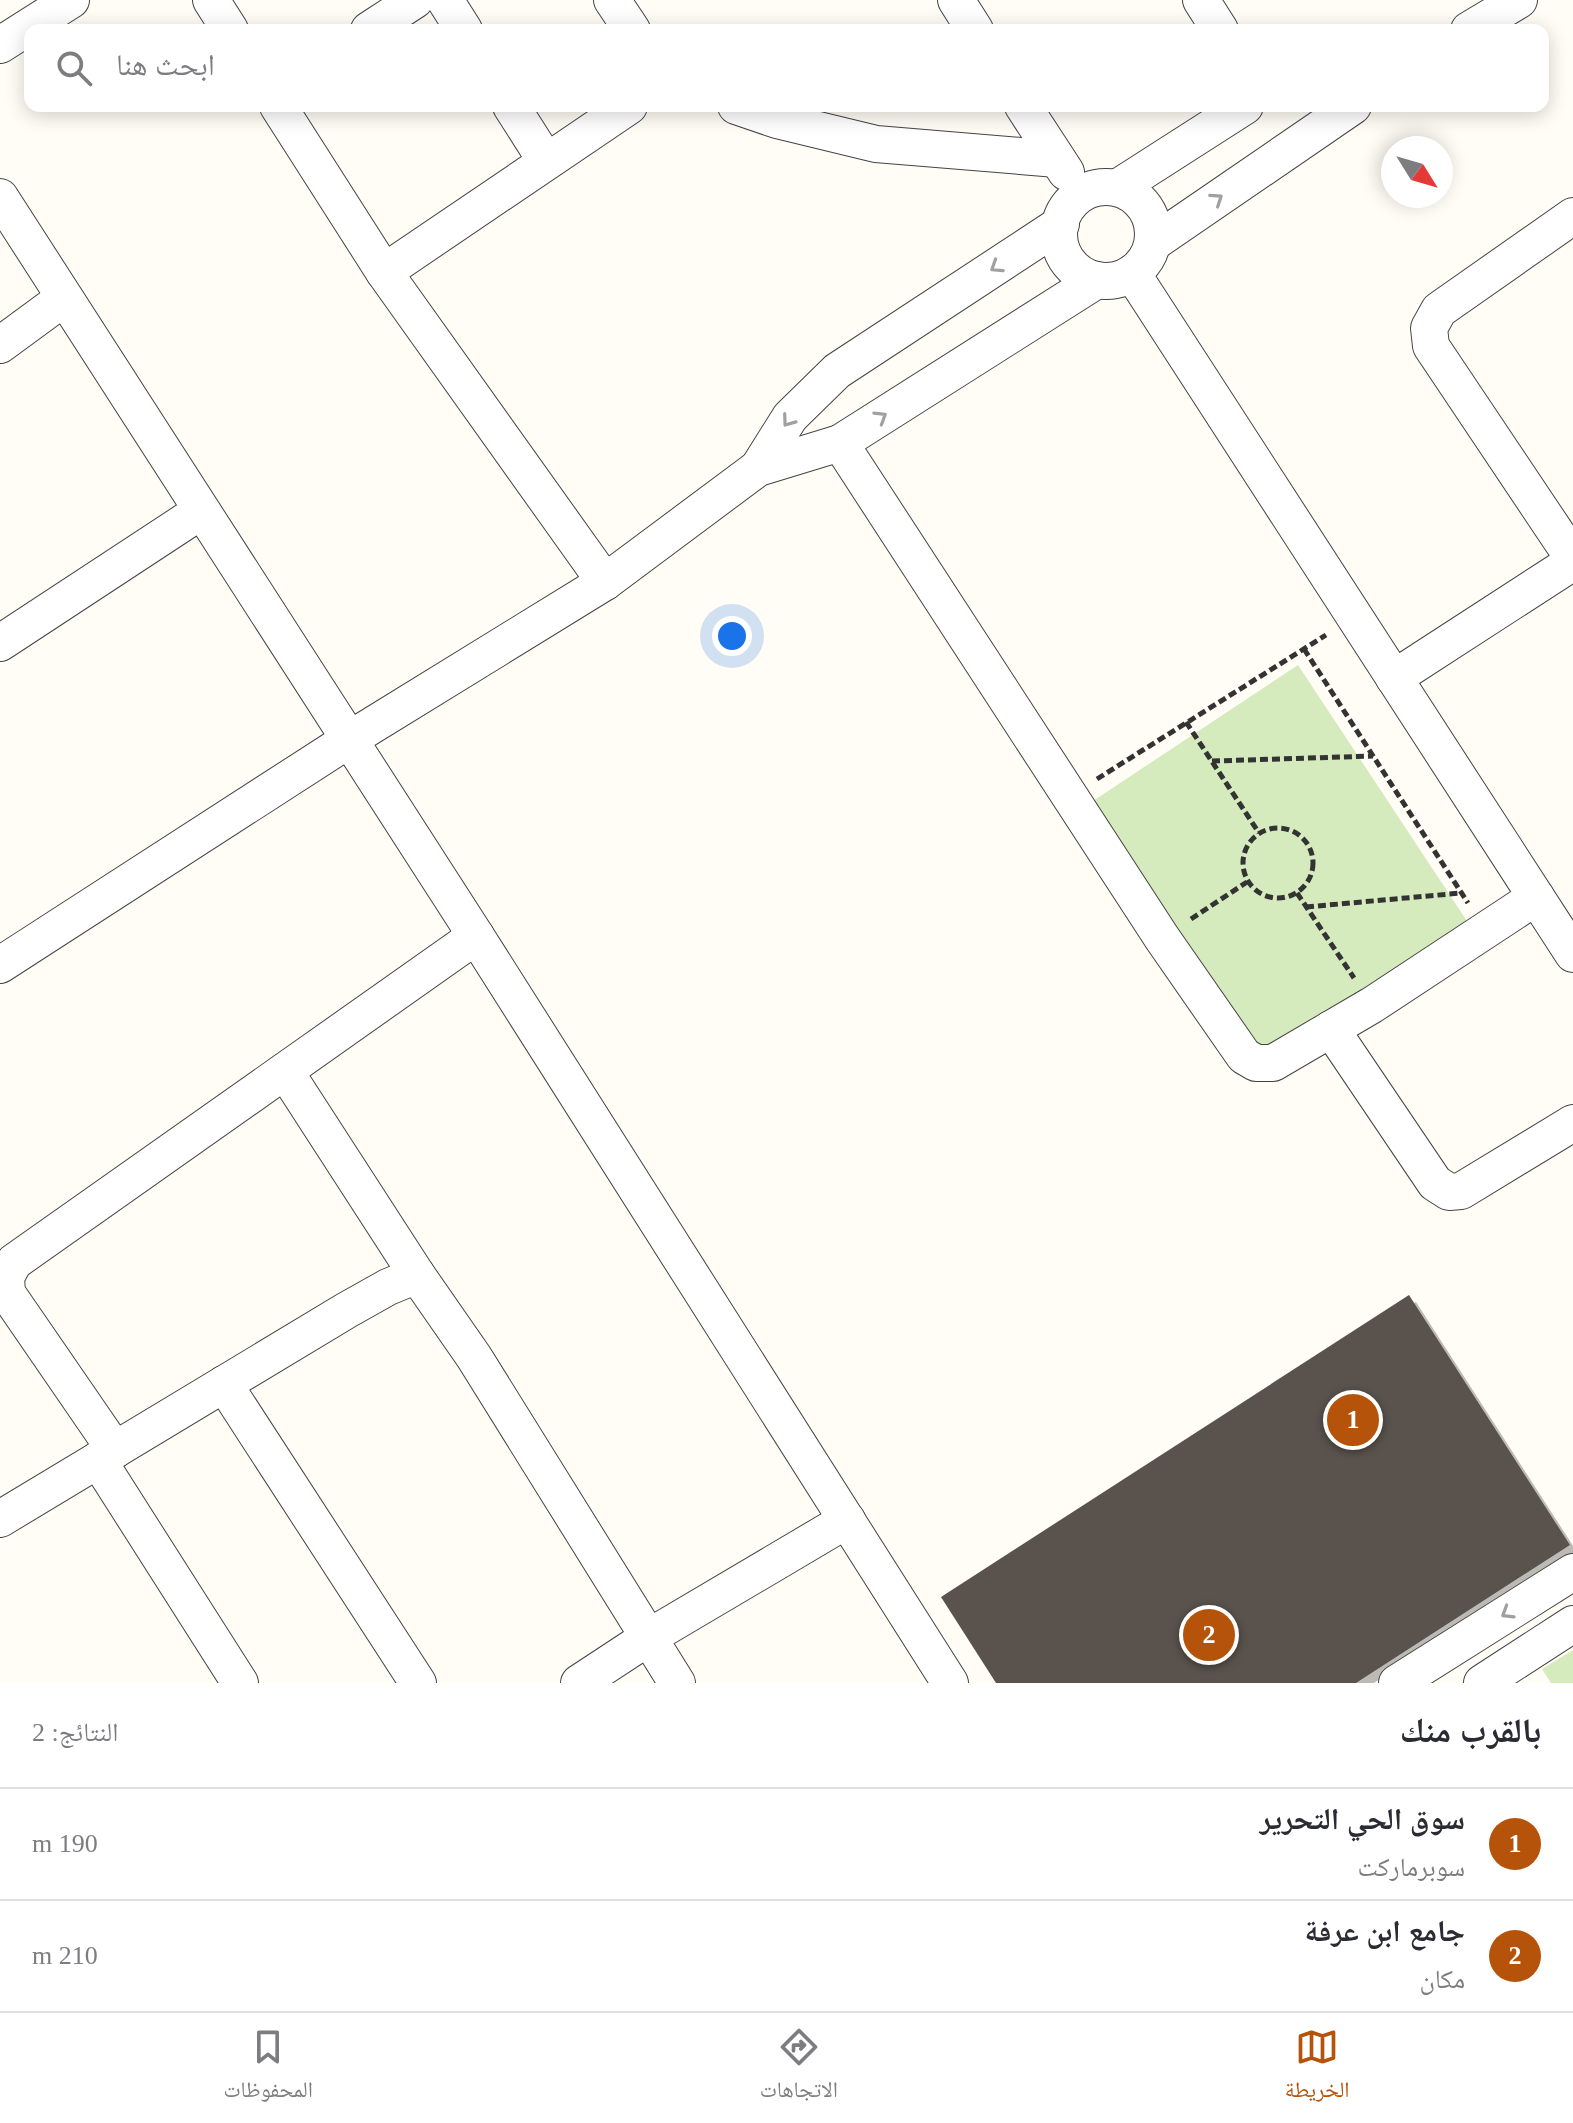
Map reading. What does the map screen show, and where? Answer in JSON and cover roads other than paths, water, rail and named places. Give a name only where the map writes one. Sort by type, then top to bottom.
[{"type":"street","points":[[33,24],[71,0]]},
{"type":"street","points":[[211,0],[226,24]]},
{"type":"street","points":[[378,24],[415,0]]},
{"type":"street","points":[[445,0],[460,24]]},
{"type":"street","points":[[612,0],[628,24]]},
{"type":"street","points":[[956,0],[971,24]]},
{"type":"street","points":[[1201,0],[1216,24]]},
{"type":"street","points":[[1479,24],[1519,0]]},
{"type":"street","points":[[0,45],[24,30]]},
{"type":"street","points":[[282,112],[384,272],[605,582]]},
{"type":"street","points":[[515,112],[546,161]]},
{"type":"street","points":[[384,272],[620,112]]},
{"type":"street","points":[[754,112],[876,144],[1057,159]]},
{"type":"street","points":[[1027,112],[1081,194]]},
{"type":"street","points":[[1117,188],[1236,112]]},
{"type":"street","points":[[1153,243],[1344,112]]},
{"type":"street","points":[[1098,187],[1117,188],[1133,195],[1146,208],[1153,225],[1153,243],[1145,260],[1132,273],[1115,280],[1097,280],[1080,273],[1067,260],[1060,243],[1061,224],[1067,207],[1081,194],[1098,187]]},
{"type":"street","points":[[0,197],[476,936],[950,1683]]},
{"type":"street","points":[[758,468],[790,417],[837,371],[1061,224]]},
{"type":"street","points":[[1394,678],[1573,560],[1431,346],[1429,328],[1439,310],[1570,225]]},
{"type":"street","points":[[1132,273],[1573,954]]},
{"type":"street","points":[[0,965],[350,739],[605,582],[758,468],[840,443],[1097,280]]},
{"type":"street","points":[[0,345],[64,298]]},
{"type":"street","points":[[840,443],[1162,938],[1244,1056],[1256,1063],[1273,1063],[1372,1005],[1536,897]]},
{"type":"street","points":[[0,643],[201,511]]},
{"type":"street","points":[[240,1683],[7,1293],[6,1277],[14,1262],[476,936]]},
{"type":"street","points":[[1331,1029],[1435,1183],[1449,1192],[1461,1191],[1573,1123]]},
{"type":"street","points":[[285,1071],[474,1357],[677,1683]]},
{"type":"street","points":[[0,1519],[361,1302],[417,1275]]},
{"type":"street","points":[[224,1384],[418,1683]]},
{"type":"street","points":[[579,1683],[649,1637],[847,1520]]},
{"type":"street","points":[[1397,1683],[1573,1572]]},
{"type":"street","points":[[1482,1683],[1522,1672],[1573,1624]]},
{"type":"place","name":"سوق الحي التحرير","points":[[1353,1420]]},
{"type":"place","name":"جامع ابن عرفة","points":[[1209,1635]]}]
